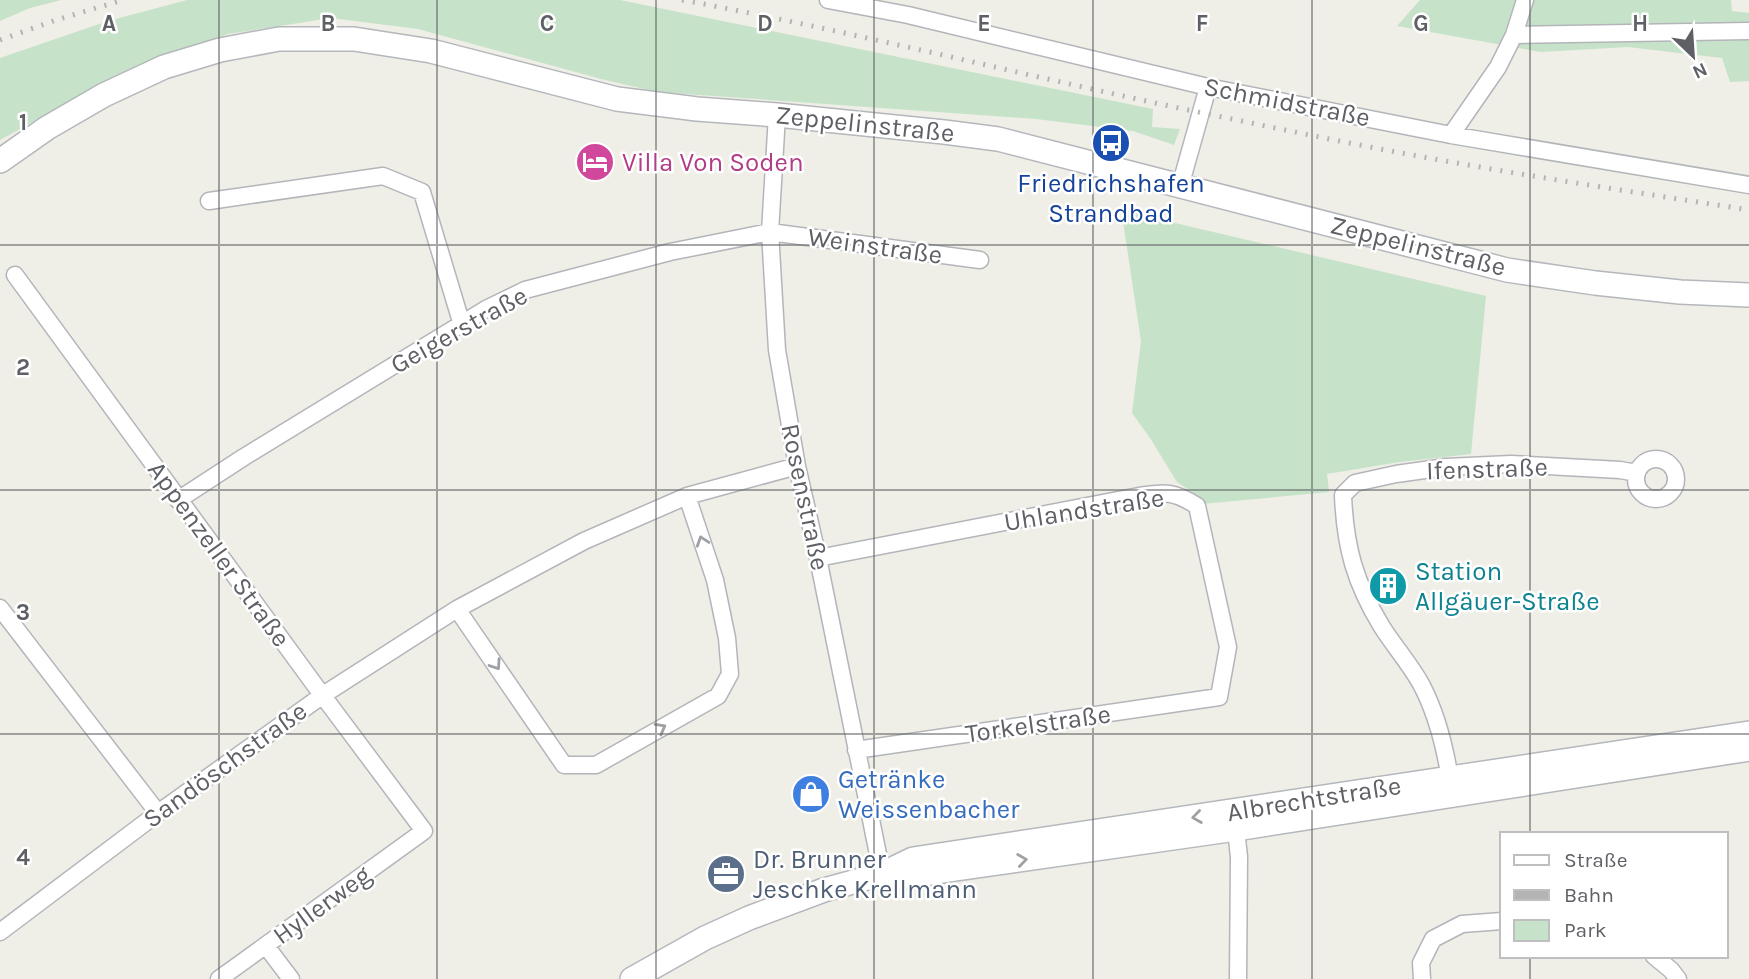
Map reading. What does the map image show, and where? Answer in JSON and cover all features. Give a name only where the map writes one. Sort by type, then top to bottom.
[{"type":"main road","name":"Zeppelinstraße","points":[[0,161],[47,128],[104,94],[164,67],[220,50],[279,39],[354,39],[431,51],[617,99],[998,139],[1507,270],[1680,292],[1749,295]]},
{"type":"main road","name":"Albrechtstraße","points":[[1451,787],[1749,733]]},
{"type":"main road","name":"Albrechtstraße","points":[[632,979],[694,944],[749,918],[824,890],[882,874],[906,877],[1234,820],[1451,787],[1749,749]]},
{"type":"street","name":"Schmidstraße","points":[[828,0],[908,15],[1208,87],[1451,135],[1749,185]]},
{"type":"street","points":[[1451,135],[1498,67],[1514,36],[1525,0]]},
{"type":"street","points":[[1514,36],[1749,32]]},
{"type":"street","points":[[1178,187],[1208,87]]},
{"type":"street","name":"Rosenstraße","points":[[777,115],[770,232],[777,350],[797,466],[882,874]]},
{"type":"street","points":[[209,201],[383,176],[422,192],[462,325]]},
{"type":"street","name":"Weinstraße","points":[[770,232],[980,260]]},
{"type":"street","name":"Geigerstraße","points":[[178,500],[486,309],[525,289],[670,252],[770,232]]},
{"type":"street","name":"Appenzeller Straße","points":[[15,275],[424,831]]},
{"type":"street","name":"Ifenstraße","points":[[1451,787],[1438,721],[1420,682],[1382,626],[1362,588],[1350,557],[1344,523],[1343,495],[1354,483],[1446,467],[1511,464],[1637,473]]},
{"type":"street","name":"Sandöschstraße","points":[[0,932],[158,813],[323,695],[457,608],[584,541],[687,496],[797,466]]},
{"type":"street","name":"Uhlandstraße","points":[[818,558],[1139,496],[1163,493],[1183,497],[1197,506],[1228,647],[1219,697]]},
{"type":"street","points":[[457,608],[564,765],[596,765],[718,696],[730,674],[727,638],[715,580],[687,496]]},
{"type":"street","points":[[0,608],[158,813]]},
{"type":"street","name":"Torkelstraße","points":[[856,750],[1219,697]]},
{"type":"street","points":[[1234,820],[1239,857],[1238,979]]},
{"type":"street","name":"Hyllerweg","points":[[219,979],[424,831]]},
{"type":"street","points":[[1422,979],[1421,963],[1433,939],[1462,924],[1500,921]]},
{"type":"street","points":[[266,946],[291,979]]},
{"type":"street","points":[[1656,958],[1678,979]]},
{"type":"green space","points":[[0,0],[61,0],[30,8],[0,21]]},
{"type":"green space","points":[[187,0],[620,0],[1153,109],[1152,127],[1180,129],[1174,145],[1133,131],[1036,119],[657,92],[418,29],[331,18],[228,34],[126,71],[0,140],[0,58],[108,21]]},
{"type":"green space","points":[[1420,0],[1731,0],[1732,11],[1749,13],[1749,81],[1730,82],[1722,58],[1628,47],[1541,52],[1397,26]]},
{"type":"green space","points":[[1121,208],[1486,296],[1471,454],[1327,474],[1329,492],[1202,504],[1195,494],[1177,482],[1132,413],[1141,341]]},
{"type":"railway","points":[[0,40],[123,0]]},
{"type":"railway","points":[[682,0],[1348,143],[1749,210]]},
{"type":"place","name":"Friedrichshafen Strandbad","points":[[1111,143]]},
{"type":"place","name":"Villa Von Soden","points":[[595,162]]},
{"type":"place","name":"Station Allgäuer-Straße","points":[[1388,586]]},
{"type":"place","name":"Getränke Weissenbacher","points":[[811,794]]},
{"type":"place","name":"Dr. Brunner Jeschke Krellmann","points":[[726,874]]}]
